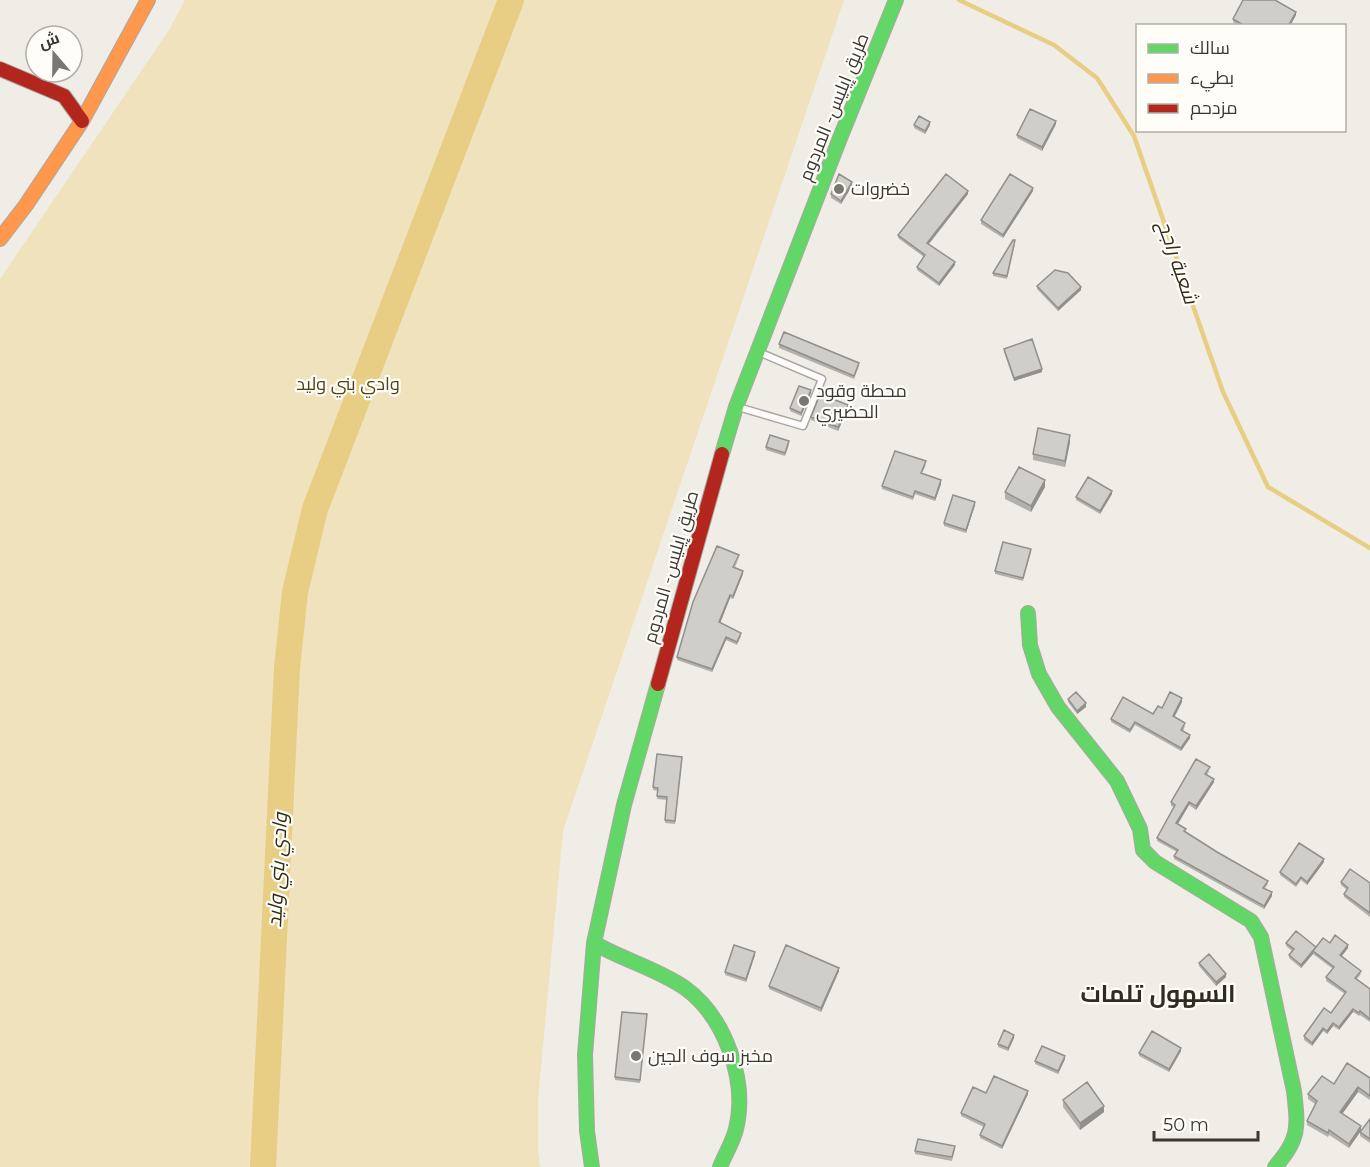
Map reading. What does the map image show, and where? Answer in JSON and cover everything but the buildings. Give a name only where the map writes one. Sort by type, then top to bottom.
[{"type":"main road","points":[[0,239],[26,205],[82,121],[148,0]]},
{"type":"main road","name":"طريق إيليس- المردوم","points":[[592,1167],[587,1131],[585,1055],[594,943],[624,805],[736,407],[896,0]]},
{"type":"main road","points":[[0,69],[64,96],[82,121]]},
{"type":"main road","points":[[1028,613],[1030,645],[1039,674],[1058,707],[1117,781],[1140,828],[1143,850],[1155,862],[1251,921],[1261,937],[1294,1091],[1296,1115],[1291,1149],[1275,1167]]},
{"type":"main road","points":[[594,943],[616,957],[654,972],[684,988],[697,998],[712,1015],[728,1049],[739,1096],[736,1127],[720,1167]]},
{"type":"lane","points":[[736,407],[803,426],[822,379],[757,352]]},
{"type":"green space","name":"وادي بني وليد","points":[[185,0],[844,0],[563,831],[538,1099],[540,1167],[0,1167],[0,279],[169,30]]},
{"type":"waterway","name":"وادي بني وليد","points":[[263,1167],[287,668],[295,592],[315,509],[511,0]]},
{"type":"waterway","name":"شعبة راجح","points":[[959,0],[1054,45],[1097,78],[1134,136],[1223,392],[1268,487],[1370,548]]},
{"type":"traffic: fast","points":[[722,454],[736,407],[896,0]]},
{"type":"traffic: fast","points":[[1028,613],[1030,645],[1039,674],[1058,707],[1117,781],[1140,829],[1143,850],[1155,862],[1251,921],[1261,937],[1294,1091],[1296,1114],[1293,1140],[1275,1167]]},
{"type":"traffic: fast","points":[[592,1167],[587,1131],[585,1055],[594,943],[624,805],[658,684]]},
{"type":"traffic: fast","points":[[594,943],[663,975],[685,988],[699,1000],[722,1033],[736,1071],[739,1110],[735,1134],[720,1167]]},
{"type":"traffic: slow","points":[[0,239],[26,205],[82,121],[148,0]]},
{"type":"traffic: jam","points":[[0,69],[64,96],[82,121]]},
{"type":"traffic: jam","points":[[658,684],[722,454]]},
{"type":"place","name":"خضروات","points":[[839,189]]},
{"type":"place","name":"محطة وقود الحضيري","points":[[804,401]]},
{"type":"place","name":"مخبز سوف الجين","points":[[636,1056]]},
{"type":"district","name":"السهول تلمات","points":[[1158,993]]}]
